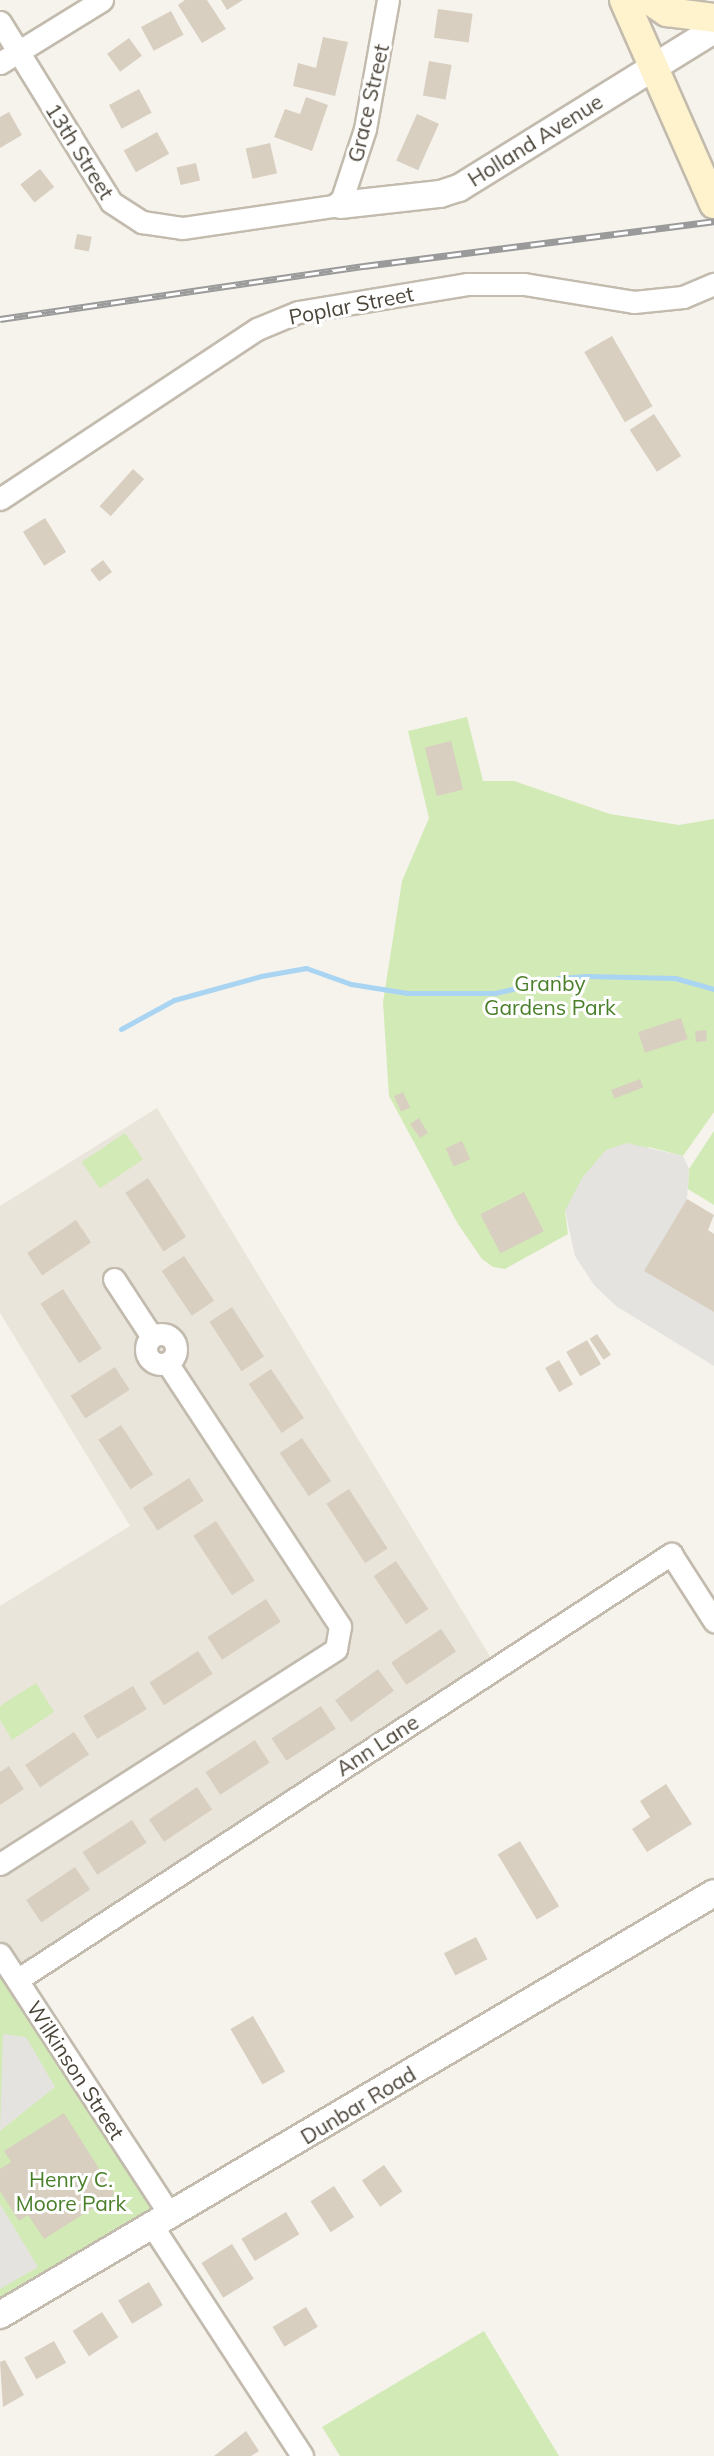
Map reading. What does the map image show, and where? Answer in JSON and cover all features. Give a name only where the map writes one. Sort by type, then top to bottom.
[{"type":"main road","points":[[624,0],[714,204]]},
{"type":"main road","points":[[649,0],[667,12],[714,18]]},
{"type":"street","points":[[0,63],[102,0]]},
{"type":"street","name":"Grace Street","points":[[340,205],[365,129],[388,0]]},
{"type":"street","name":"13th Street","points":[[0,21],[98,187],[124,213],[162,227],[182,228],[340,205]]},
{"type":"street","name":"Holland Avenue","points":[[340,205],[440,194],[459,188],[654,65],[714,30]]},
{"type":"street","name":"Poplar Street","points":[[0,499],[257,328],[298,312],[467,284],[524,284],[634,302],[683,297],[714,284]]},
{"type":"street","points":[[0,1864],[336,1649],[340,1626],[167,1364],[175,1355],[174,1342],[162,1334],[152,1337],[114,1279]]},
{"type":"street","name":"Ann Lane","points":[[17,1980],[671,1554],[714,1620]]},
{"type":"street","name":"Dunbar Road","points":[[0,2315],[162,2222],[714,1893]]},
{"type":"street","name":"Wilkinson Street","points":[[0,1954],[302,2456]]},
{"type":"shaded area","points":[[157,1108],[497,1668],[17,1980],[0,1954],[0,1606],[130,1526],[0,1313],[0,1206]]},
{"type":"shaded area","points":[[627,1143],[683,1156],[689,1169],[687,1199],[645,1271],[714,1312],[714,1366],[616,1306],[594,1285],[575,1256],[565,1211],[582,1178],[606,1150]]},
{"type":"shaded area","points":[[3,2034],[26,2037],[55,2087],[0,2131]]},
{"type":"shaded area","points":[[0,2204],[38,2267],[0,2289]]},
{"type":"green space","name":"Granby Gardens Park","points":[[467,717],[483,781],[514,781],[610,814],[679,825],[714,819],[714,1112],[683,1156],[649,1147],[565,1211],[568,1234],[505,1269],[493,1267],[482,1259],[458,1224],[389,1096],[383,1002],[402,881],[429,818],[408,731]]},
{"type":"green space","points":[[714,1131],[714,1205],[688,1189],[689,1169]]},
{"type":"green space","points":[[125,1133],[143,1160],[100,1189],[82,1162]]},
{"type":"green space","points":[[36,1683],[54,1712],[12,1740],[0,1720],[0,1706]]},
{"type":"green space","name":"Henry C. Moore Park","points":[[0,1954],[171,2216],[0,2315]]},
{"type":"green space","points":[[484,2331],[559,2456],[340,2456],[322,2427]]},
{"type":"building","points":[[185,0],[207,0],[226,29],[202,43],[178,5]]},
{"type":"building","points":[[221,0],[243,0],[227,10]]},
{"type":"building","points":[[438,9],[473,14],[469,43],[434,38]]},
{"type":"building","points":[[171,11],[184,35],[154,51],[141,27]]},
{"type":"building","points":[[323,37],[348,42],[335,96],[293,86],[298,63],[316,68]]},
{"type":"building","points":[[129,38],[142,56],[120,72],[107,54]]},
{"type":"building","points":[[429,61],[452,65],[446,99],[423,95]]},
{"type":"building","points":[[139,89],[152,113],[122,129],[109,105]]},
{"type":"building","points":[[306,97],[328,105],[312,151],[274,137],[285,109],[300,114]]},
{"type":"building","points":[[9,112],[22,135],[0,148],[0,117]]},
{"type":"building","points":[[417,114],[439,124],[418,170],[396,161]]},
{"type":"building","points":[[157,132],[169,154],[136,172],[124,150]]},
{"type":"building","points":[[270,143],[277,173],[253,179],[246,149]]},
{"type":"building","points":[[196,163],[200,181],[181,185],[177,167]]},
{"type":"building","points":[[40,169],[54,187],[34,203],[20,184]]},
{"type":"building","points":[[77,234],[92,237],[89,252],[74,249]]},
{"type":"building","points":[[612,336],[652,406],[625,422],[584,352]]},
{"type":"building","points":[[654,414],[681,456],[657,472],[630,430]]},
{"type":"building","points":[[133,469],[144,479],[111,516],[100,506]]},
{"type":"building","points":[[45,518],[66,552],[44,566],[23,532]]},
{"type":"building","points":[[103,560],[112,572],[99,582],[90,570]]},
{"type":"building","points":[[451,741],[463,790],[437,796],[425,748]]},
{"type":"building","points":[[681,1018],[688,1039],[645,1053],[638,1032]]},
{"type":"building","points":[[706,1030],[707,1041],[696,1042],[695,1031]]},
{"type":"building","points":[[640,1079],[643,1087],[614,1099],[611,1090]]},
{"type":"building","points":[[403,1092],[410,1107],[401,1112],[394,1096]]},
{"type":"building","points":[[419,1118],[428,1133],[420,1138],[410,1124]]},
{"type":"building","points":[[462,1141],[470,1159],[454,1167],[446,1148]]},
{"type":"building","points":[[148,1178],[186,1237],[163,1251],[125,1193]]},
{"type":"building","points":[[524,1192],[544,1231],[500,1253],[480,1214]]},
{"type":"building","points":[[687,1199],[714,1215],[708,1230],[714,1234],[714,1312],[644,1271]]},
{"type":"building","points":[[76,1220],[91,1242],[42,1275],[27,1253]]},
{"type":"building","points":[[184,1256],[214,1301],[192,1316],[162,1271]]},
{"type":"building","points":[[63,1289],[102,1349],[79,1363],[40,1304]]},
{"type":"building","points":[[232,1307],[264,1356],[241,1371],[209,1322]]},
{"type":"building","points":[[597,1334],[611,1355],[604,1360],[590,1339]]},
{"type":"building","points":[[587,1340],[601,1364],[580,1376],[566,1352]]},
{"type":"building","points":[[559,1360],[573,1384],[559,1392],[545,1368]]},
{"type":"building","points":[[115,1367],[130,1390],[85,1419],[71,1396]]},
{"type":"building","points":[[271,1369],[304,1418],[282,1433],[249,1384]]},
{"type":"building","points":[[121,1425],[153,1474],[130,1489],[98,1440]]},
{"type":"building","points":[[302,1438],[331,1481],[309,1496],[280,1453]]},
{"type":"building","points":[[189,1478],[204,1501],[158,1531],[143,1508]]},
{"type":"building","points":[[349,1489],[388,1549],[365,1563],[326,1504]]},
{"type":"building","points":[[216,1521],[255,1581],[232,1595],[193,1536]]},
{"type":"building","points":[[396,1561],[428,1609],[406,1624],[374,1576]]},
{"type":"building","points":[[266,1599],[281,1622],[222,1660],[207,1637]]},
{"type":"building","points":[[441,1629],[456,1651],[406,1685],[391,1663]]},
{"type":"building","points":[[198,1651],[213,1674],[164,1705],[149,1683]]},
{"type":"building","points":[[378,1669],[394,1691],[351,1722],[335,1700]]},
{"type":"building","points":[[133,1686],[147,1709],[97,1739],[83,1716]]},
{"type":"building","points":[[321,1706],[336,1729],[286,1761],[272,1738]]},
{"type":"building","points":[[74,1732],[89,1754],[40,1787],[25,1765]]},
{"type":"building","points":[[255,1740],[270,1763],[220,1795],[206,1772]]},
{"type":"building","points":[[9,1766],[24,1789],[0,1805],[0,1772]]},
{"type":"building","points":[[666,1784],[692,1824],[647,1852],[632,1829],[650,1817],[640,1801]]},
{"type":"building","points":[[197,1787],[212,1809],[164,1842],[149,1819]]},
{"type":"building","points":[[132,1820],[147,1843],[97,1875],[83,1852]]},
{"type":"building","points":[[520,1841],[559,1906],[537,1920],[498,1854]]},
{"type":"building","points":[[75,1867],[90,1889],[41,1922],[26,1900]]},
{"type":"building","points":[[476,1937],[487,1959],[455,1976],[444,1953]]},
{"type":"building","points":[[253,2016],[285,2071],[262,2084],[230,2029]]},
{"type":"building","points":[[64,2113],[115,2194],[44,2239],[28,2215],[19,2221],[0,2191],[0,2169],[11,2162],[4,2151]]},
{"type":"building","points":[[384,2165],[402,2191],[380,2207],[362,2180]]},
{"type":"building","points":[[334,2186],[354,2217],[331,2232],[311,2201]]},
{"type":"building","points":[[286,2212],[299,2234],[255,2261],[241,2239]]},
{"type":"building","points":[[232,2244],[254,2279],[223,2298],[201,2263]]},
{"type":"building","points":[[149,2282],[163,2305],[132,2324],[118,2301]]},
{"type":"building","points":[[306,2307],[318,2327],[284,2347],[273,2327]]},
{"type":"building","points":[[102,2312],[118,2337],[89,2356],[73,2331]]},
{"type":"building","points":[[54,2341],[66,2363],[36,2379],[24,2357]]},
{"type":"building","points":[[5,2360],[24,2395],[3,2407],[0,2362]]},
{"type":"building","points":[[246,2431],[259,2451],[251,2456],[214,2456]]},
{"type":"waterway","points":[[121,1029],[174,1000],[261,976],[306,968],[351,984],[407,993],[495,993],[559,978],[587,976],[675,978],[714,989]]},
{"type":"railway","points":[[0,319],[364,266],[714,221]]}]
